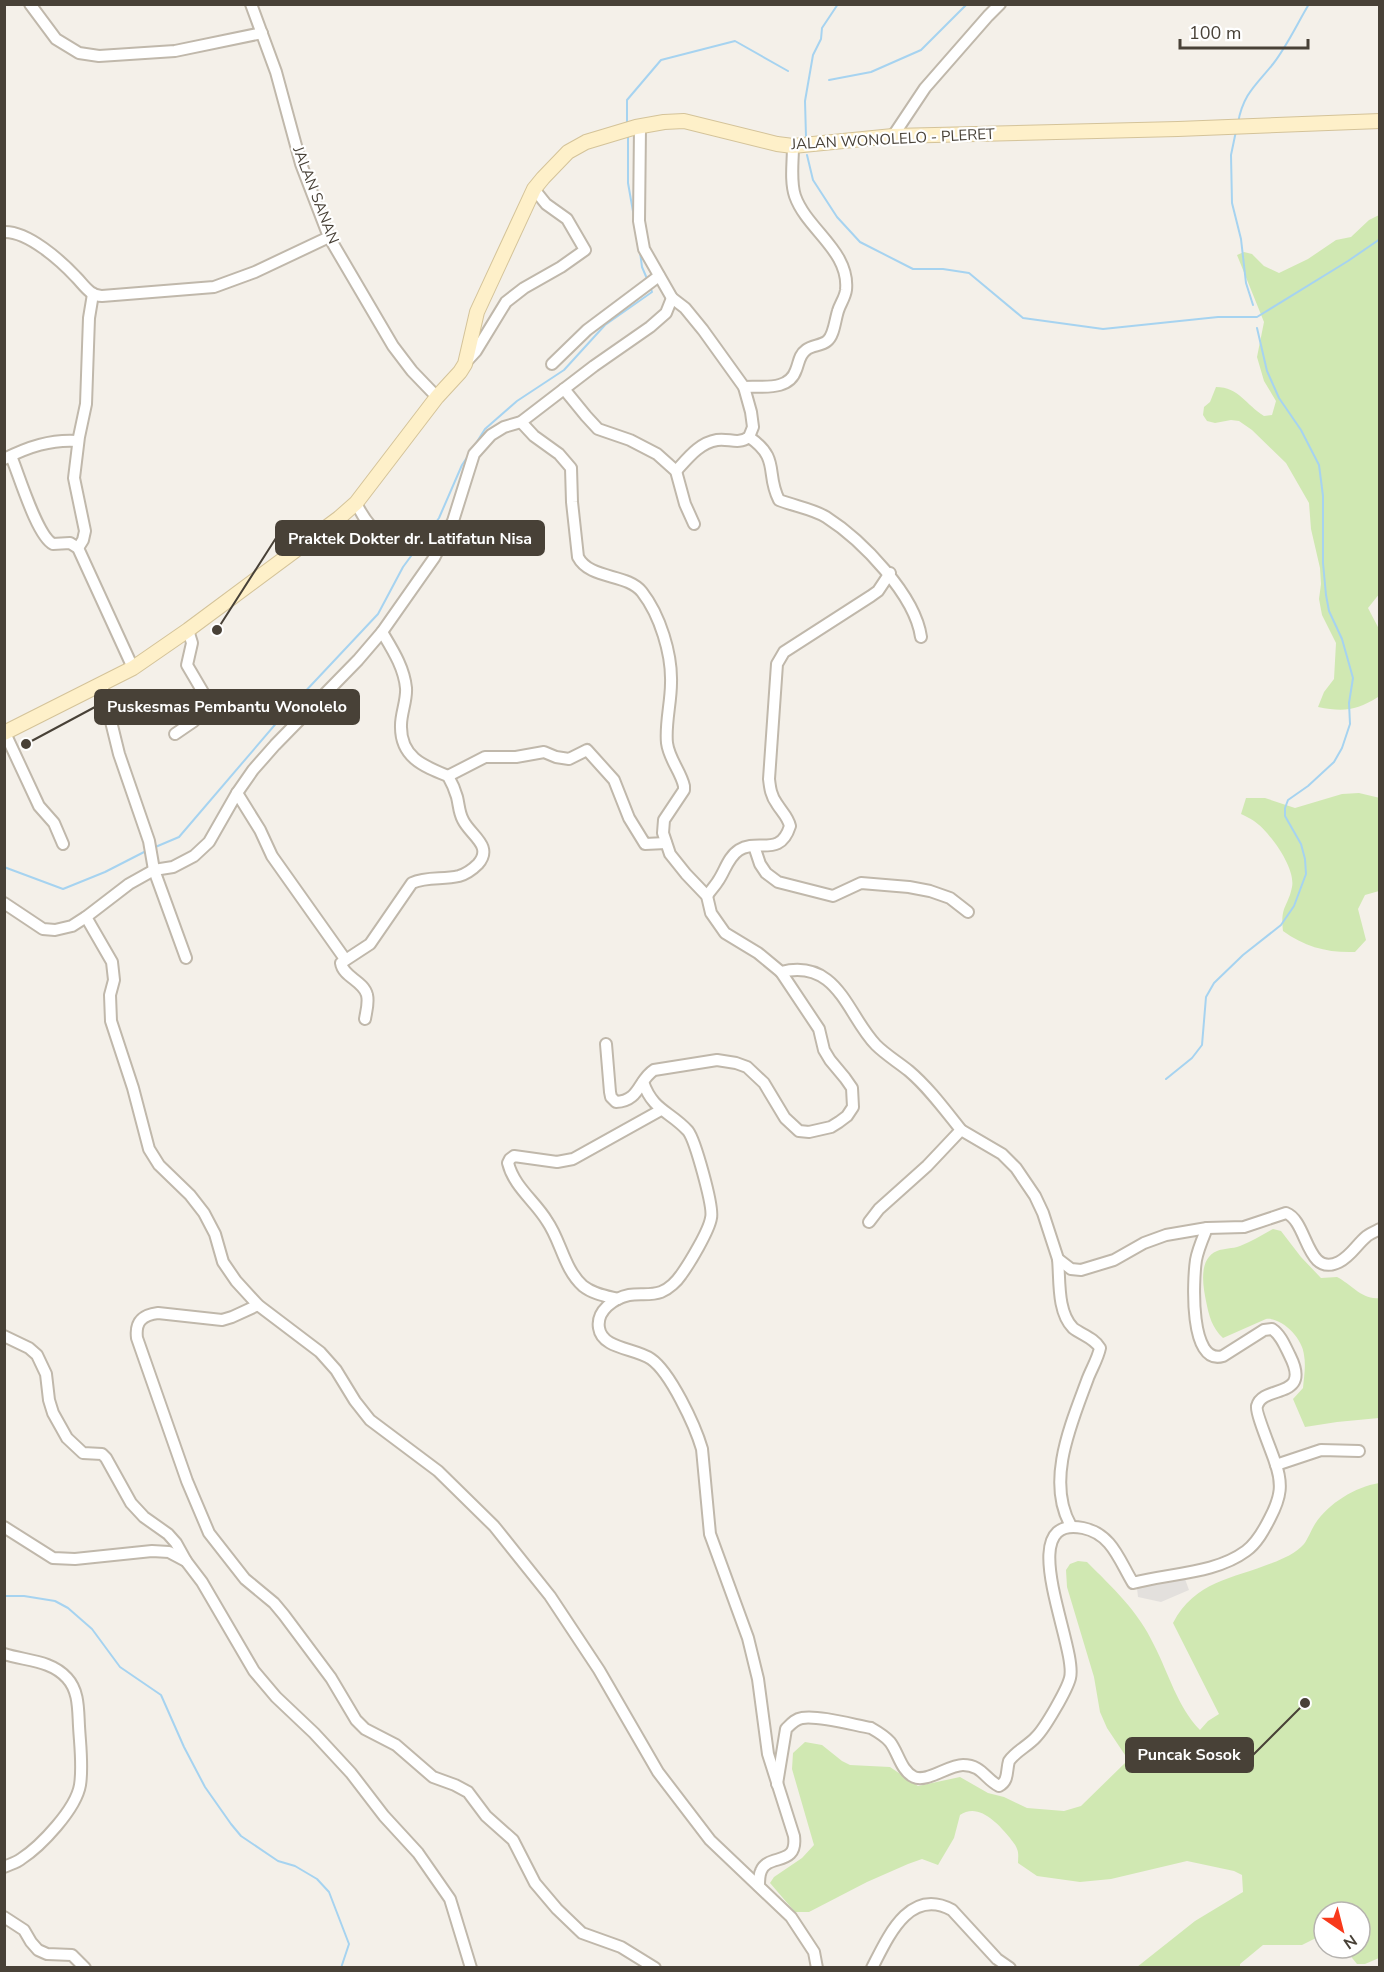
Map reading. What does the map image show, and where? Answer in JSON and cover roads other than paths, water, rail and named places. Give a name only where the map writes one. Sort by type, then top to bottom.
[{"type":"main road","name":"JALAN WONOLELO - PLERET","points":[[5,733],[133,668],[188,630],[356,503],[465,364],[477,312],[534,189],[568,152],[586,142],[638,127],[684,121],[793,146],[893,136],[1380,121]]},
{"type":"street","points":[[30,4],[56,39],[79,53],[99,56],[175,51],[262,33]]},
{"type":"street","name":"JALAN SANAN","points":[[251,4],[276,72],[301,164],[329,237],[393,346],[412,371],[437,397]]},
{"type":"street","points":[[893,136],[925,88],[1000,4]]},
{"type":"street","points":[[638,127],[640,233],[644,249],[656,278],[703,330],[744,387],[753,427],[749,437],[737,442],[717,440],[698,448],[676,471]]},
{"type":"street","points":[[744,387],[783,385],[791,380],[800,357],[805,351],[830,338],[846,292],[843,267],[826,240],[805,216],[795,196],[793,146]]},
{"type":"street","points":[[465,364],[476,351],[506,302],[585,250],[567,219],[546,204],[534,189]]},
{"type":"street","points":[[4,232],[18,234],[33,242],[59,260],[93,294],[102,296],[214,287],[255,272],[329,237]]},
{"type":"street","points":[[552,364],[587,330],[656,278]]},
{"type":"street","points":[[78,548],[85,531],[74,478],[78,441],[86,404],[89,318],[93,294]]},
{"type":"street","points":[[4,903],[43,929],[56,930],[72,926],[129,884],[154,870],[173,867],[194,856],[209,842],[237,793],[275,745],[358,660],[382,632],[434,558],[453,521],[474,454],[491,435],[504,427],[521,422],[662,318],[671,305],[672,298]]},
{"type":"street","points":[[564,389],[598,429],[630,440],[657,454],[676,471],[685,504],[694,524]]},
{"type":"street","points":[[521,422],[534,436],[559,454],[571,468],[572,502],[578,557],[581,563],[592,570],[634,585],[641,591],[664,635],[671,674],[667,744],[684,786],[684,790],[664,820],[666,843],[676,863],[706,896],[711,913],[725,933],[753,950],[781,972],[819,1029],[824,1050],[830,1060],[852,1088],[853,1107],[847,1116],[831,1127],[809,1132],[799,1131],[790,1125],[764,1083],[747,1067],[717,1060],[654,1070],[646,1075],[639,1090],[619,1102],[614,1100],[610,1092],[606,1044]]},
{"type":"street","points":[[749,437],[762,447],[770,461],[775,493],[779,500],[825,517],[890,573],[920,626],[921,637]]},
{"type":"street","points":[[78,441],[55,441],[33,446],[8,458],[44,536],[53,544],[70,543],[78,548],[133,668]]},
{"type":"street","points":[[356,503],[377,534],[387,541]]},
{"type":"street","points":[[706,896],[718,882],[732,856],[738,850],[747,846],[776,845],[783,840],[790,826],[788,818],[773,796],[768,778],[777,664],[780,657],[878,591],[890,573]]},
{"type":"street","points":[[175,734],[194,721],[208,705],[207,699],[187,665],[192,643],[188,630]]},
{"type":"street","points":[[365,1019],[367,994],[362,985],[343,969],[341,963],[370,944],[412,883],[419,879],[470,872],[483,856],[484,849],[463,821],[454,787],[448,776],[423,766],[411,757],[405,746],[401,725],[406,686],[397,658],[382,632]]},
{"type":"street","points":[[102,685],[119,754],[149,841],[154,870],[186,958]]},
{"type":"street","points":[[5,733],[39,806],[54,823],[63,843]]},
{"type":"street","points":[[448,776],[485,757],[516,757],[544,752],[569,759],[587,750],[614,780],[629,818],[645,844],[666,843]]},
{"type":"street","points":[[237,793],[260,830],[272,856],[345,959]]},
{"type":"street","points":[[754,846],[760,864],[766,873],[778,882],[833,896],[861,883],[909,887],[950,898],[968,912]]},
{"type":"street","points":[[86,917],[112,962],[114,980],[110,995],[111,1022],[133,1088],[149,1149],[159,1165],[190,1195],[204,1213],[215,1234],[223,1262],[236,1281],[258,1305],[320,1352],[336,1370],[370,1420],[438,1471],[494,1526],[550,1596],[599,1670],[658,1772],[710,1840],[791,1917],[814,1952],[817,1968]]},
{"type":"street","points":[[781,972],[808,970],[833,986],[848,1003],[873,1042],[890,1059],[922,1084],[961,1130],[1002,1154],[1016,1168],[1035,1196],[1058,1259],[1062,1310],[1073,1327],[1100,1348],[1078,1405],[1063,1453],[1062,1491],[1065,1515],[1071,1526]]},
{"type":"street","points":[[643,1082],[646,1092],[661,1110],[684,1127],[691,1136],[711,1203],[712,1217],[682,1274],[674,1284],[662,1292],[630,1295],[618,1299],[607,1306],[600,1315],[598,1326],[600,1335],[608,1342],[618,1347],[637,1351],[659,1365],[667,1375],[698,1436],[705,1462],[711,1534],[748,1638],[758,1679],[768,1754],[794,1836],[794,1849],[790,1854],[766,1865],[761,1870],[759,1886]]},
{"type":"street","points":[[618,1299],[599,1295],[585,1287],[574,1276],[548,1221],[521,1188],[508,1163],[514,1156],[557,1162],[573,1159],[661,1110]]},
{"type":"street","points":[[869,1222],[879,1209],[927,1166],[961,1130]]},
{"type":"street","points":[[1058,1259],[1071,1269],[1081,1270],[1114,1260],[1166,1235],[1207,1228],[1244,1227],[1286,1213],[1298,1224],[1313,1255],[1327,1265],[1342,1260],[1367,1237],[1380,1229]]},
{"type":"street","points":[[777,1784],[786,1729],[792,1722],[812,1717],[878,1731],[890,1742],[906,1771],[919,1779],[953,1766],[965,1764],[977,1767],[995,1784],[999,1786],[1003,1784],[1006,1780],[1009,1761],[1040,1734],[1070,1677],[1069,1656],[1049,1571],[1048,1553],[1052,1538],[1061,1530],[1071,1526],[1101,1534],[1108,1540],[1133,1583],[1197,1571],[1231,1560],[1247,1551],[1261,1535],[1278,1502],[1281,1477],[1256,1409],[1261,1400],[1292,1385],[1295,1379],[1295,1366],[1280,1336],[1272,1329],[1264,1330],[1217,1358],[1208,1355],[1203,1348],[1196,1328],[1194,1300],[1196,1259],[1207,1228]]},
{"type":"street","points":[[258,1305],[222,1320],[158,1313],[148,1314],[140,1320],[136,1328],[137,1338],[187,1481],[209,1533],[245,1579],[284,1615],[331,1678],[356,1720],[365,1729],[396,1744],[433,1777],[468,1792],[486,1816],[513,1840],[531,1878],[557,1909],[582,1933],[621,1947],[655,1968]]},
{"type":"street","points":[[4,1336],[29,1348],[37,1355],[46,1374],[53,1413],[67,1438],[83,1453],[102,1454],[106,1458],[131,1503],[144,1517],[168,1534],[176,1543],[186,1562],[202,1582],[254,1671],[276,1698],[315,1733],[351,1773],[384,1816],[418,1854],[450,1899],[471,1968]]},
{"type":"street","points":[[1276,1465],[1321,1450],[1359,1451]]},
{"type":"street","points":[[4,1527],[53,1558],[75,1559],[152,1551],[169,1552],[186,1562]]},
{"type":"street","points":[[4,1654],[48,1665],[60,1670],[70,1680],[76,1692],[78,1706],[81,1770],[80,1787],[75,1801],[63,1817],[32,1852],[4,1867]]},
{"type":"street","points":[[872,1968],[899,1920],[914,1909],[933,1904],[952,1910],[997,1959],[1010,1968]]},
{"type":"street","points":[[4,1917],[24,1930],[38,1950],[47,1954],[72,1955],[85,1968]]},
{"type":"waterway","points":[[806,137],[805,101],[813,55],[821,39],[822,28],[838,4]]},
{"type":"waterway","points":[[829,80],[871,72],[921,50],[967,4]]},
{"type":"waterway","points":[[1238,123],[1247,97],[1278,57],[1309,4]]},
{"type":"waterway","points":[[627,124],[627,100],[661,60],[735,41],[788,71]]},
{"type":"waterway","points":[[1236,131],[1231,155],[1232,203],[1241,239],[1246,283],[1253,305]]},
{"type":"waterway","points":[[628,136],[628,183],[634,217]]},
{"type":"waterway","points":[[807,155],[813,180],[837,217],[860,242],[913,269],[943,269],[969,273],[1023,318],[1103,329],[1218,317],[1257,317],[1380,239]]},
{"type":"waterway","points":[[640,252],[642,267],[648,281]]},
{"type":"waterway","points":[[473,448],[485,429],[517,401],[564,370],[605,325],[652,292],[650,286]]},
{"type":"waterway","points":[[1166,1079],[1192,1058],[1202,1045],[1206,997],[1214,983],[1243,955],[1281,925],[1294,906],[1306,874],[1305,859],[1301,844],[1285,816],[1285,808],[1288,800],[1308,786],[1334,762],[1342,748],[1350,724],[1349,703],[1353,678],[1342,639],[1329,611],[1326,595],[1323,563],[1323,496],[1319,465],[1301,430],[1279,398],[1267,371],[1257,328]]},
{"type":"waterway","points":[[153,848],[179,837],[285,713],[378,614],[403,567],[439,518],[462,465],[470,453]]},
{"type":"waterway","points":[[4,867],[63,889],[105,872],[148,850]]},
{"type":"waterway","points":[[4,1596],[24,1596],[55,1601],[68,1608],[92,1629],[120,1667],[161,1695],[205,1787],[241,1836],[278,1861],[295,1866],[317,1879],[329,1892],[349,1944],[341,1968]]},
{"type":"place","name":"Praktek Dokter dr. Latifatun Nisa","points":[[217,630]]},
{"type":"place","name":"Puskesmas Pembantu Wonolelo","points":[[26,744]]},
{"type":"place","name":"Puncak Sosok","points":[[1305,1703]]}]
